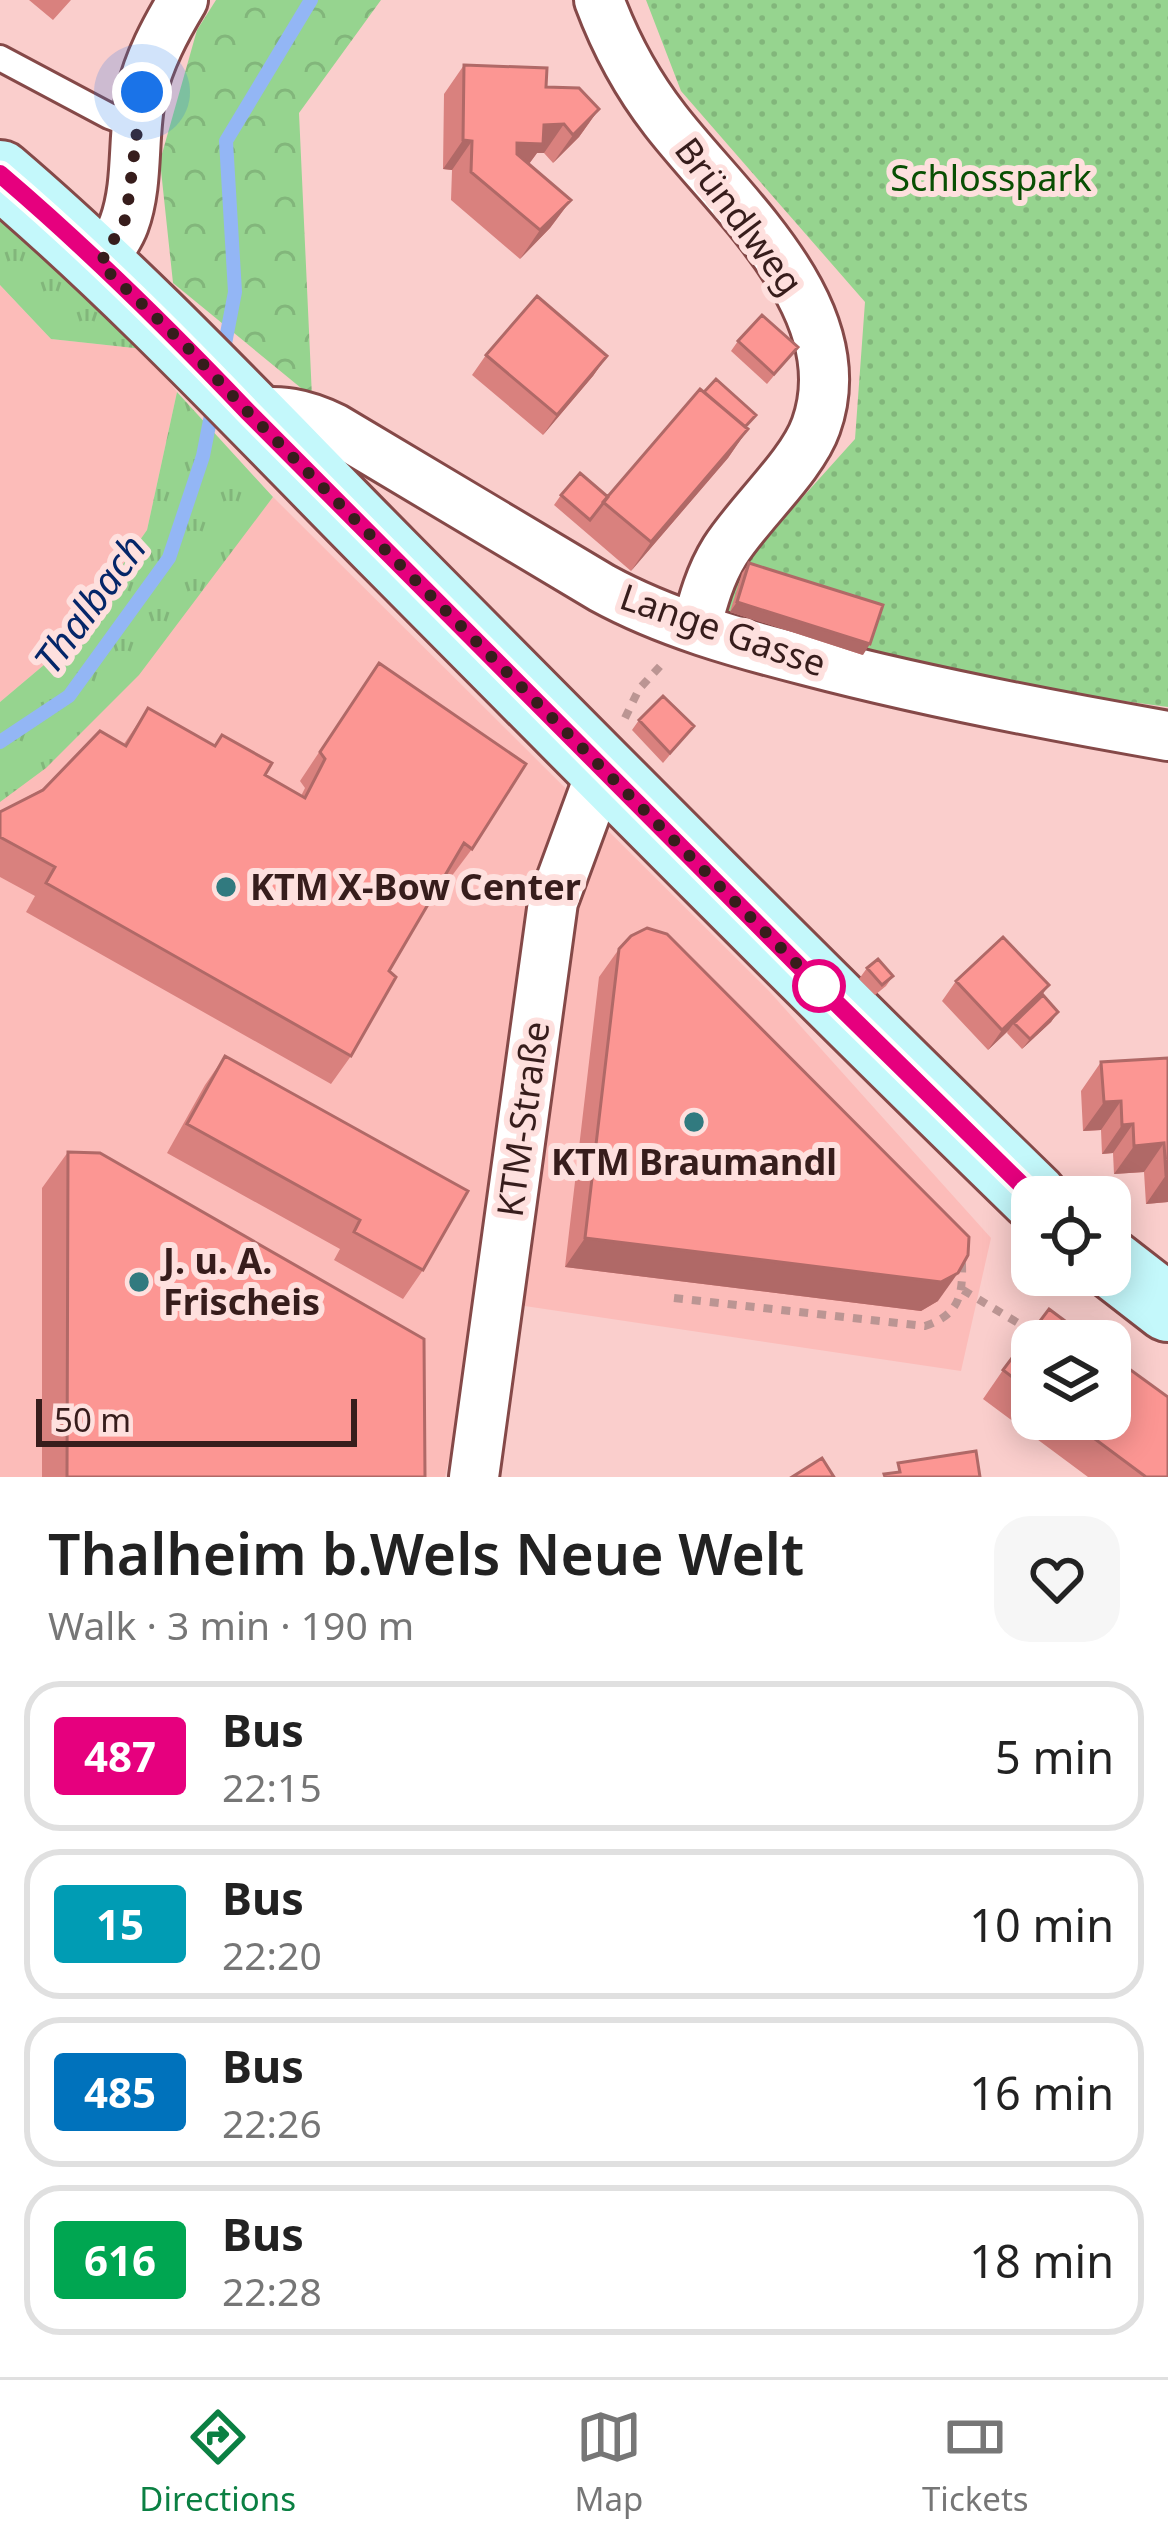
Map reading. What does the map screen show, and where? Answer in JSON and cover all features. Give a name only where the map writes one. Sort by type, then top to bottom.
[{"type":"main road","points":[[0,174],[187,347],[602,769],[1013,1176]]},
{"type":"street","points":[[100,264],[126,218],[136,126],[152,60],[183,0]]},
{"type":"street","name":"Bründlweg","points":[[599,0],[644,91],[781,262],[805,300],[822,353],[816,428],[725,550],[709,581],[696,628]]},
{"type":"street","name":"Lange Gasse","points":[[248,412],[287,411],[334,428],[616,596],[696,628],[864,676],[1168,736]]},
{"type":"street","name":"KTM-Straße","points":[[474,1477],[553,902],[602,769]]},
{"type":"lane","points":[[0,58],[136,126]]},
{"type":"path","points":[[602,769],[639,689],[696,628]]},
{"type":"path","points":[[674,1298],[925,1326],[941,1321],[963,1290],[962,1264],[946,1247]]},
{"type":"path","points":[[963,1290],[1013,1320]]},
{"type":"shaded area","points":[[0,285],[51,339],[143,349],[177,392],[147,530],[64,648],[0,702]]},
{"type":"shaded area","points":[[273,497],[769,991],[991,1238],[961,1371],[484,1300],[445,1477],[0,1477],[0,799],[76,738]]},
{"type":"green space","points":[[216,0],[381,0],[299,113],[312,397],[173,283],[160,161],[197,30]]},
{"type":"green space","name":"Schlosspark","points":[[646,0],[1168,0],[1168,707],[900,671],[719,617],[757,548],[855,439],[865,302],[681,91]]},
{"type":"green space","points":[[0,216],[143,349],[51,339],[0,285]]},
{"type":"green space","points":[[177,392],[273,497],[139,675],[46,768],[0,802],[0,702],[64,648],[147,530]]},
{"type":"building","points":[[464,65],[547,68],[546,87],[579,88],[599,109],[573,135],[564,124],[544,125],[543,144],[517,143],[517,154],[571,200],[540,230],[471,172],[472,141],[463,140]]},
{"type":"building","points":[[537,296],[607,356],[557,415],[486,355]]},
{"type":"building","points":[[762,315],[798,347],[774,374],[738,341]]},
{"type":"building","points":[[716,379],[756,415],[745,427],[704,392]]},
{"type":"building","points":[[700,389],[748,429],[651,542],[603,502]]},
{"type":"building","points":[[580,473],[608,497],[590,520],[561,495]]},
{"type":"building","points":[[749,563],[883,605],[870,644],[737,602]]},
{"type":"building","name":"KTM X-Bow Center","points":[[379,663],[526,764],[472,849],[464,843],[389,971],[396,977],[351,1056],[46,883],[55,867],[0,837],[0,812],[43,790],[100,731],[126,746],[148,708],[215,746],[222,735],[272,763],[265,775],[305,798],[325,759],[320,752]]},
{"type":"building","points":[[663,696],[694,726],[670,753],[639,720]]},
{"type":"building","name":"KTM Braumandl","points":[[647,928],[667,934],[969,1237],[968,1255],[958,1273],[941,1282],[585,1238],[619,949]]},
{"type":"building","points":[[1003,937],[1049,985],[1002,1030],[956,981]]},
{"type":"building","points":[[878,959],[893,976],[882,985],[867,968]]},
{"type":"building","points":[[1043,995],[1058,1012],[1030,1039],[1014,1023]]},
{"type":"building","points":[[225,1056],[468,1191],[423,1270],[354,1232],[360,1220],[187,1124]]},
{"type":"building","points":[[1168,1058],[1166,1175],[1164,1143],[1134,1146],[1133,1124],[1122,1125],[1121,1101],[1104,1102],[1101,1062]]},
{"type":"building","name":"J. u. A. Frischeis","points":[[68,1152],[100,1153],[424,1339],[425,1477],[67,1477]]},
{"type":"building","points":[[1049,1309],[1064,1320],[1041,1320]]},
{"type":"building","points":[[1131,1370],[1168,1397],[1168,1477],[1146,1477],[1096,1440],[1131,1440]]},
{"type":"building","points":[[976,1451],[980,1477],[884,1474],[900,1472],[898,1463]]},
{"type":"building","points":[[822,1458],[834,1477],[792,1477]]},
{"type":"waterway","name":"Thalbach","points":[[223,354],[235,292],[226,141],[311,0]]},
{"type":"waterway","name":"Thalbach","points":[[0,742],[69,696],[169,558],[203,456],[213,405]]},
{"type":"bus line","name":"487","points":[[0,174],[187,347],[1013,1176]]},
{"type":"place","name":"KTM X-Bow Center","points":[[226,887]]},
{"type":"place","name":"KTM Braumandl","points":[[694,1122]]},
{"type":"place","name":"J. u. A. Frischeis","points":[[139,1282]]},
{"type":"route","points":[[142,92],[126,218],[100,264],[819,986]]}]
